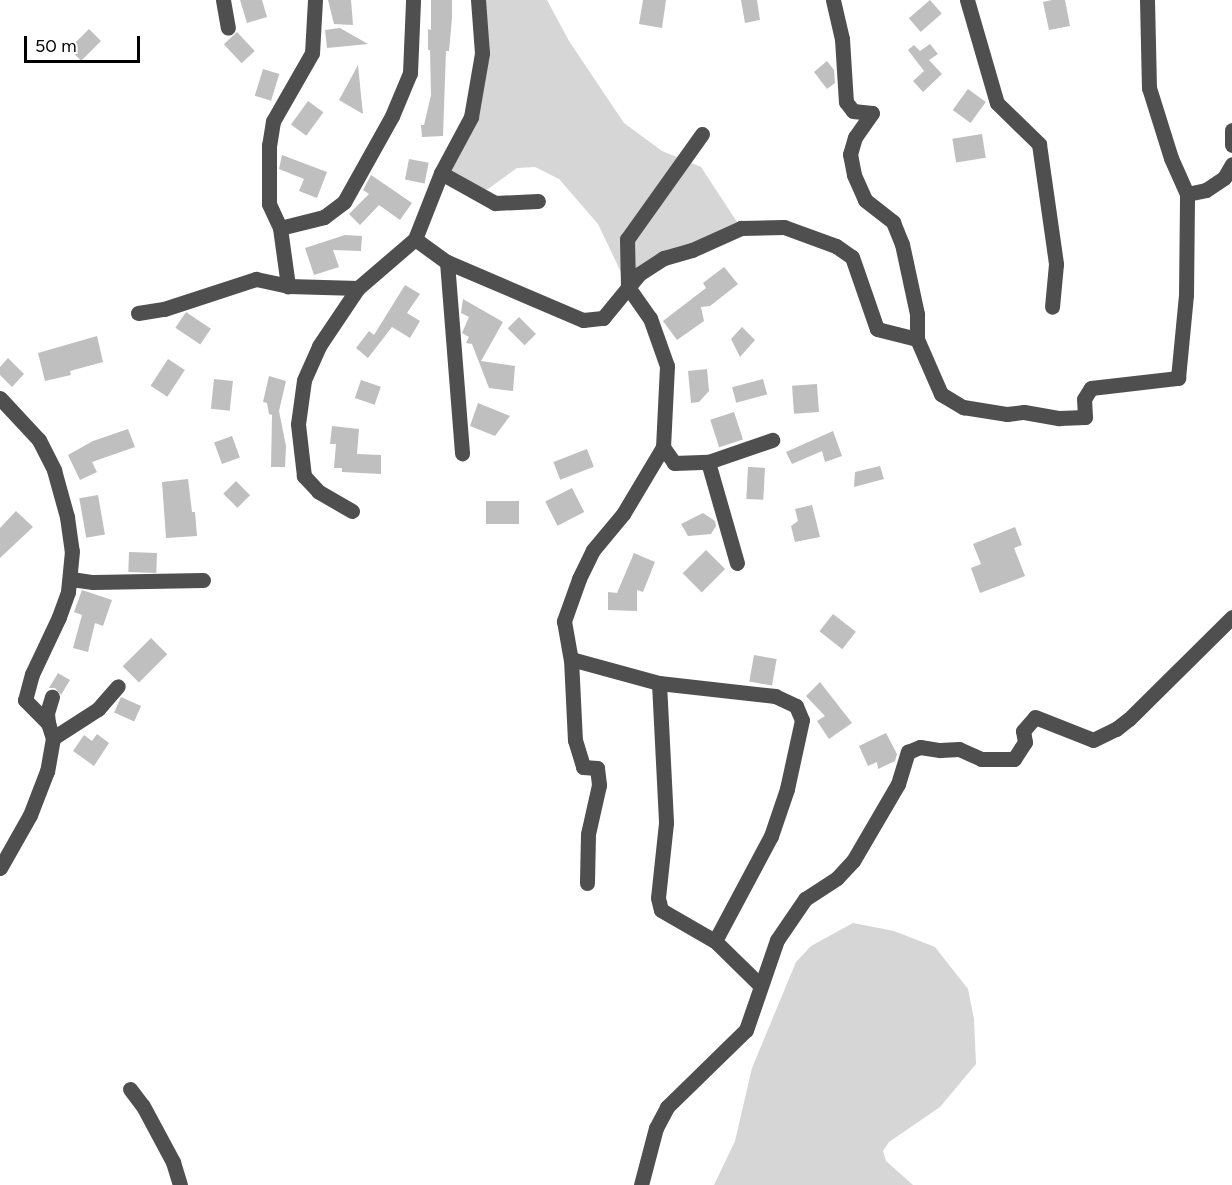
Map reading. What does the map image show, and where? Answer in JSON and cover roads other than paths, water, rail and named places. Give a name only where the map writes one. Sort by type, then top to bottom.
[{"type":"street","points":[[222,0],[228,28]]},
{"type":"street","points":[[288,286],[280,228],[269,204],[269,145],[273,121],[312,53],[315,0]]},
{"type":"street","points":[[280,228],[324,217],[344,202],[392,116],[410,73],[413,0]]},
{"type":"street","points":[[352,511],[318,492],[304,476],[298,424],[304,380],[319,346],[358,288],[415,239],[441,173],[471,117],[482,52],[478,0]]},
{"type":"street","points":[[833,0],[842,39],[846,102],[853,111],[872,113],[855,137],[850,154],[854,176],[865,200],[893,222],[902,244],[917,314],[917,339],[925,351],[941,394],[963,406],[1007,414],[1024,412],[1059,418],[1085,417],[1084,399],[1091,388],[1178,378],[1186,295],[1187,194],[1171,158],[1149,88],[1147,0]]},
{"type":"street","points":[[967,0],[997,103],[1039,144],[1056,264],[1052,307]]},
{"type":"street","points":[[1232,130],[1232,145]]},
{"type":"street","points":[[587,883],[588,834],[599,784],[597,768],[583,767],[575,740],[571,659],[564,621],[579,579],[593,550],[623,514],[663,447],[667,366],[650,318],[628,287],[627,239],[702,134]]},
{"type":"street","points":[[1187,194],[1206,190],[1224,178],[1232,164]]},
{"type":"street","points":[[441,173],[495,203],[538,201]]},
{"type":"street","points":[[415,239],[447,262],[583,320],[603,318],[628,287],[650,266],[741,228],[784,227],[836,246],[852,258],[877,329],[917,339]]},
{"type":"street","points":[[447,262],[462,453]]},
{"type":"street","points":[[138,313],[164,309],[256,279],[288,286],[358,288]]},
{"type":"street","points":[[0,398],[39,440],[54,470],[67,517],[72,551],[71,579],[59,617],[32,674],[25,700],[50,730]]},
{"type":"street","points":[[663,447],[674,463],[708,462],[772,440]]},
{"type":"street","points":[[708,462],[737,563]]},
{"type":"street","points":[[71,579],[93,582],[203,580]]},
{"type":"street","points":[[642,1185],[656,1128],[667,1107],[746,1030],[753,1017],[760,985],[777,940],[795,910],[805,899],[837,878],[853,861],[898,784],[908,752],[921,747],[940,750],[959,749],[981,759],[1014,759],[1025,742],[1023,731],[1035,717],[1093,740],[1116,729],[1129,718],[1232,617]]},
{"type":"street","points":[[571,659],[659,683],[775,696],[796,706],[801,720],[787,789],[771,836],[715,941]]},
{"type":"street","points":[[659,683],[666,823],[659,904],[661,910],[715,941],[760,985]]},
{"type":"street","points":[[50,730],[98,709],[118,686]]},
{"type":"street","points":[[0,868],[40,794],[47,771],[50,730],[47,713],[52,697]]},
{"type":"street","points":[[130,1089],[173,1162],[180,1185]]}]
